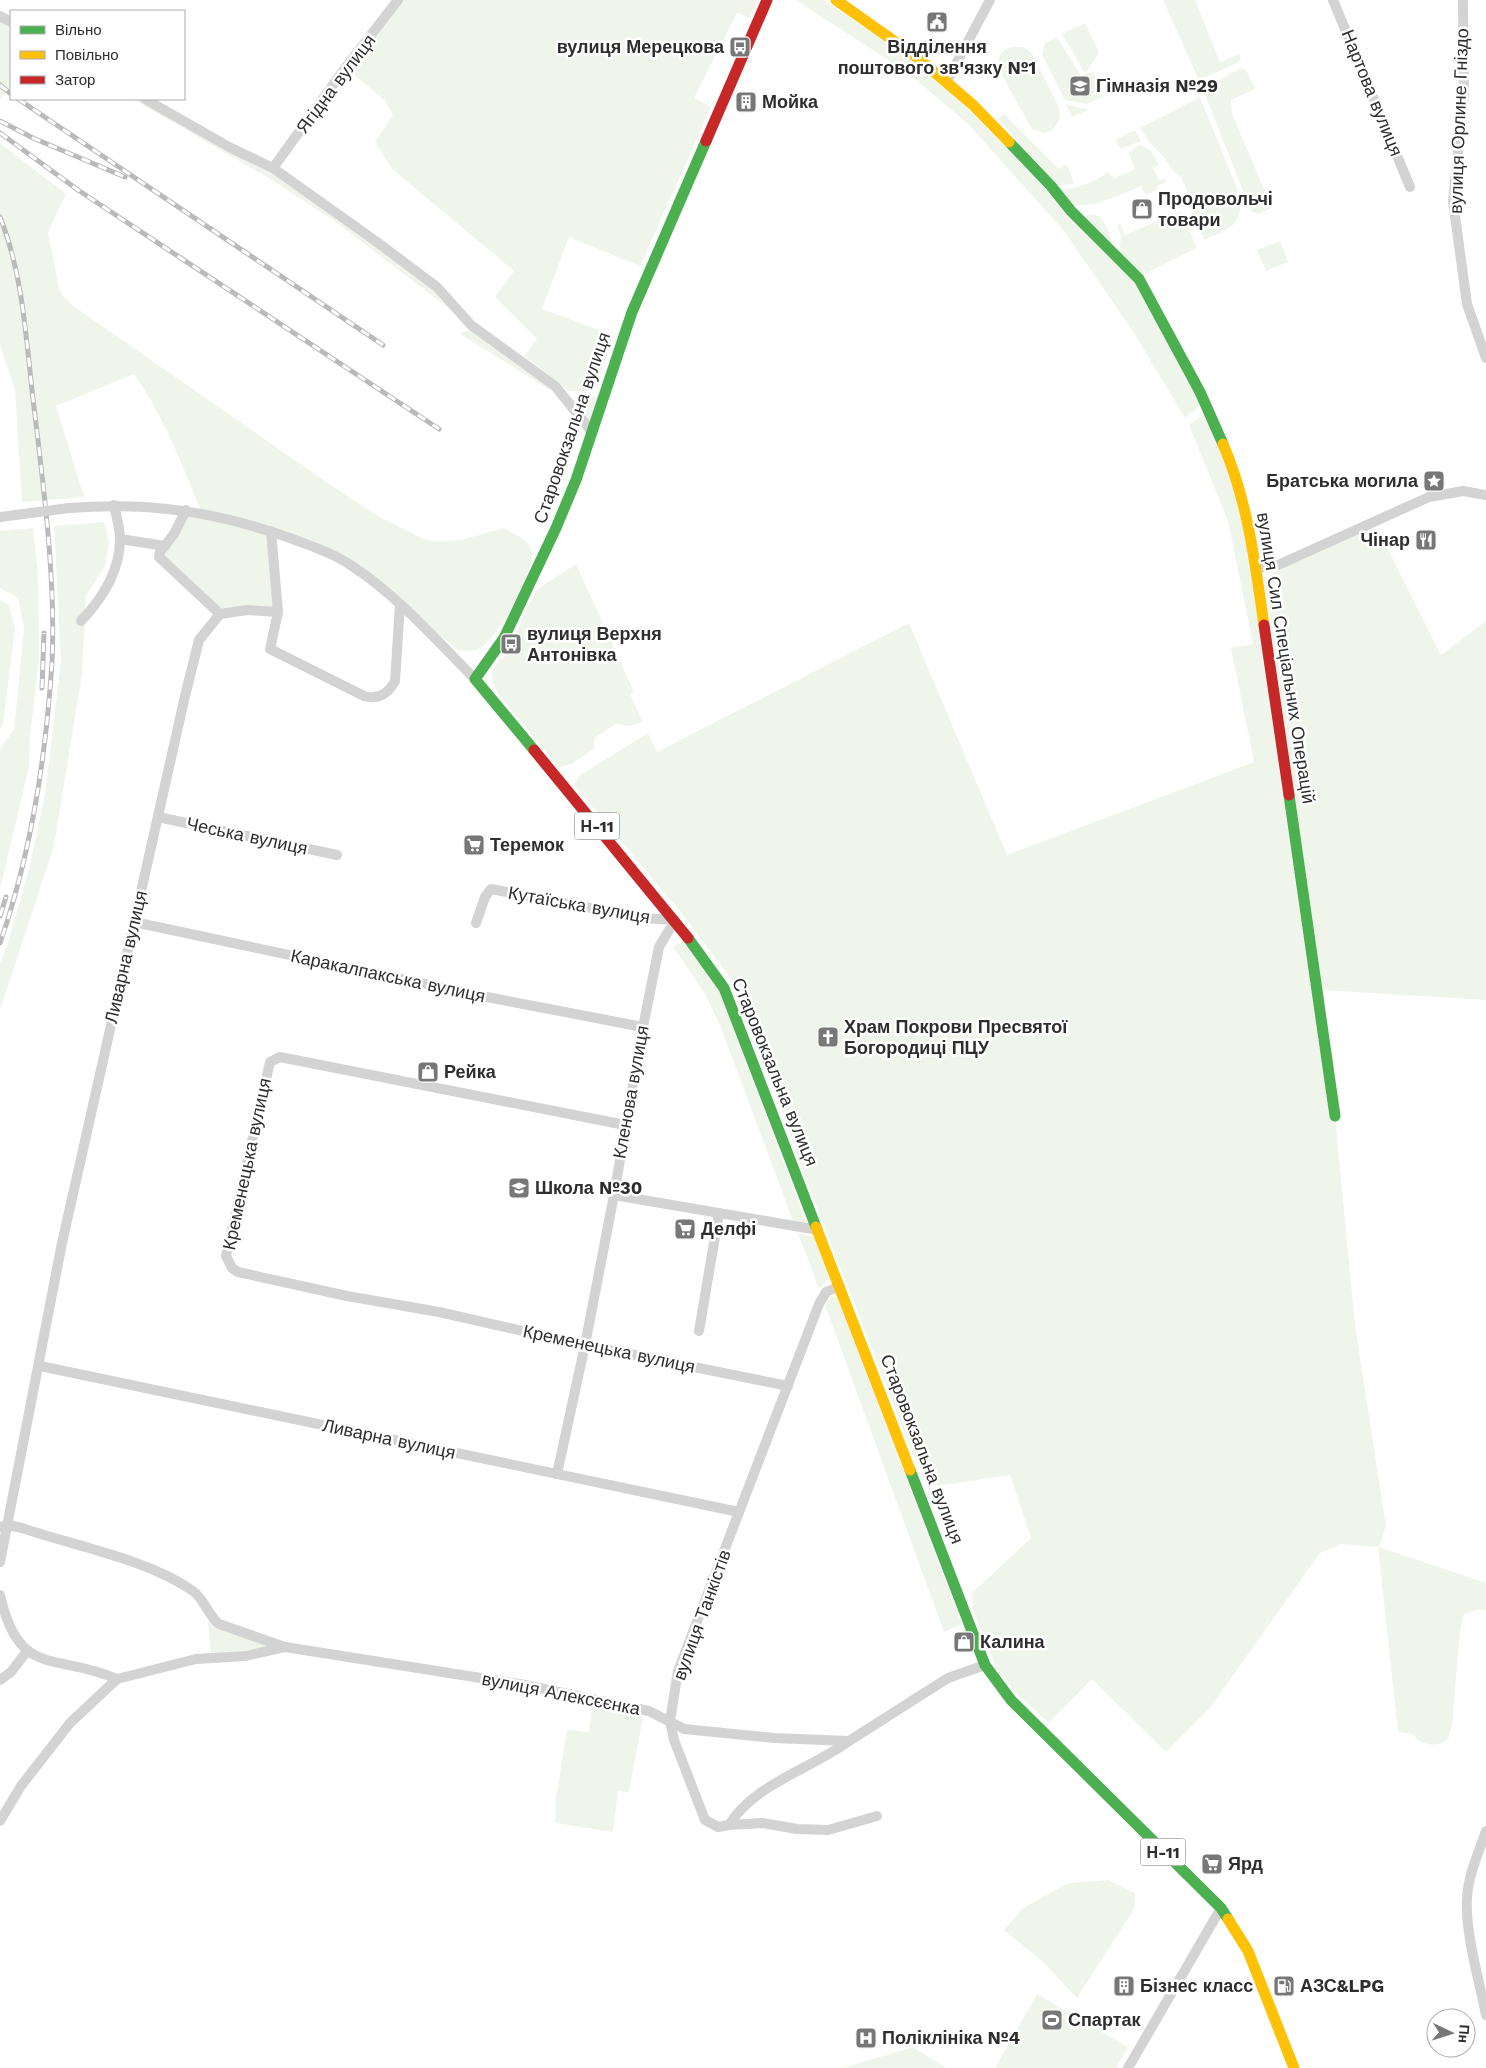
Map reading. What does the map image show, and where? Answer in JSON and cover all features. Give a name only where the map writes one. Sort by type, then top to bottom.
[{"type":"main road","name":"Старовокзальна вулиця","points":[[767,0],[632,312],[573,488],[523,601],[504,638],[475,679],[674,920],[724,988],[985,1665],[1018,1707],[1221,1908],[1248,1951],[1294,2068]]},
{"type":"main road","name":"вулиця Сил Спеціальних Операцій","points":[[836,0],[947,81],[1011,144],[1071,210],[1139,279],[1200,392],[1236,474],[1250,527],[1335,1116]]},
{"type":"street","name":"Ягідна вулиця","points":[[273,168],[346,67],[398,0]]},
{"type":"street","points":[[947,81],[990,0]]},
{"type":"street","name":"Нартова вулиця","points":[[1333,0],[1410,187]]},
{"type":"street","name":"вулиця Орлине Гніздо","points":[[1463,0],[1464,93],[1453,201],[1466,304],[1486,358]]},
{"type":"street","points":[[147,100],[252,159],[273,168],[437,287],[471,326],[555,386],[592,432]]},
{"type":"street","points":[[1257,568],[1278,565],[1429,497],[1463,491],[1486,495]]},
{"type":"street","points":[[0,517],[114,504],[186,510],[271,531],[329,552],[353,566],[400,605],[475,679]]},
{"type":"street","points":[[81,621],[99,602],[116,568],[120,539],[114,504]]},
{"type":"street","points":[[186,510],[159,557],[162,562],[220,614],[247,610],[278,612]]},
{"type":"street","points":[[271,531],[278,612],[270,649],[364,696],[373,698],[387,693],[394,681],[400,605]]},
{"type":"street","points":[[120,539],[165,546]]},
{"type":"street","name":"Ливарна вулиця","points":[[0,1562],[4,1526],[40,1366],[62,1243],[199,640],[220,614]]},
{"type":"street","name":"Чеська вулиця","points":[[158,817],[337,855]]},
{"type":"street","name":"Кутаїська вулиця","points":[[476,923],[485,897],[492,889],[642,918],[674,920]]},
{"type":"street","name":"Кленова вулиця","points":[[557,1474],[585,1345],[614,1195],[642,1027],[659,947],[674,920]]},
{"type":"street","name":"Каракалпакська вулиця","points":[[134,922],[487,997],[642,1027]]},
{"type":"street","name":"Кременецька вулиця","points":[[625,1125],[280,1057],[270,1062],[226,1256],[232,1268],[238,1272],[347,1296],[439,1312],[585,1345],[788,1386]]},
{"type":"street","points":[[614,1195],[818,1230]]},
{"type":"street","points":[[699,1332],[719,1213]]},
{"type":"street","name":"вулиця Танкістів","points":[[840,1286],[826,1292],[819,1304],[678,1671],[670,1721],[674,1740],[705,1820],[718,1827],[762,1823],[797,1829],[828,1830],[877,1816]]},
{"type":"street","name":"Ливарна вулиця","points":[[40,1366],[739,1512]]},
{"type":"street","points":[[4,1526],[140,1565],[177,1582],[195,1593],[211,1617],[219,1624],[285,1647]]},
{"type":"street","points":[[0,1595],[12,1634],[27,1651],[52,1662],[97,1671],[117,1680],[70,1723],[21,1786],[0,1821]]},
{"type":"street","name":"вулиця Алексєєнка","points":[[117,1680],[196,1659],[246,1656],[285,1647],[525,1685],[650,1711],[684,1729],[705,1733],[849,1741]]},
{"type":"street","points":[[0,1680],[11,1672],[27,1651]]},
{"type":"street","points":[[729,1825],[737,1812],[753,1797],[829,1756],[849,1741],[948,1678],[985,1665]]},
{"type":"street","points":[[1486,1832],[1476,1861],[1467,1898],[1470,1929],[1486,2015]]},
{"type":"street","points":[[1128,2068],[1221,1908]]},
{"type":"shaded area","points":[[402,0],[758,0],[750,18],[737,13],[694,98],[711,107],[640,266],[569,237],[542,309],[613,335],[597,386],[586,391],[569,391],[524,356],[537,339],[495,297],[514,271],[392,169],[375,142],[393,115],[385,101],[348,69]]},
{"type":"shaded area","points":[[796,0],[824,0],[915,62],[969,110],[1045,188],[1065,215],[1135,282],[1201,405],[1185,418],[1134,333],[1064,231],[968,124],[908,73]]},
{"type":"shaded area","points":[[1163,0],[1195,0],[1220,62],[1239,54],[1241,59],[1239,62],[1199,80]]},
{"type":"shaded area","points":[[0,18],[10,24],[10,87],[0,100]]},
{"type":"shaded area","points":[[1085,23],[1099,52],[1088,70],[1084,72],[1062,34]]},
{"type":"shaded area","points":[[1057,37],[1081,76],[1093,71],[1103,97],[1086,104],[1065,100],[1042,54],[1045,43]]},
{"type":"shaded area","points":[[1011,47],[1024,47],[1033,55],[1059,107],[1060,119],[1052,131],[1044,133],[1032,129],[999,70],[998,62],[1000,56]]},
{"type":"shaded area","points":[[1241,68],[1246,70],[1255,89],[1231,100],[1232,114],[1272,208],[1258,214],[1251,211],[1203,89]]},
{"type":"shaded area","points":[[1200,97],[1240,196],[1241,206],[1237,220],[1232,225],[1204,240],[1188,205],[1187,190],[1181,177],[1173,171],[1140,128]]},
{"type":"shaded area","points":[[135,100],[143,100],[271,172],[435,289],[456,314],[336,222],[272,180]]},
{"type":"shaded area","points":[[1066,104],[1088,110],[1072,117]]},
{"type":"shaded area","points":[[1004,114],[1059,169],[1067,164],[1074,184],[1057,185],[998,119]]},
{"type":"shaded area","points":[[1135,130],[1141,141],[1121,149],[1115,140]]},
{"type":"shaded area","points":[[0,143],[66,194],[48,232],[60,292],[72,305],[378,516],[424,539],[433,541],[454,541],[504,528],[529,544],[532,557],[523,585],[506,617],[488,642],[475,650],[458,650],[353,566],[272,532],[278,612],[220,614],[159,557],[186,510],[202,513],[180,459],[163,424],[134,374],[56,406],[84,497],[22,502],[15,390],[0,345]]},
{"type":"shaded area","points":[[1141,145],[1151,151],[1159,165],[1153,168],[1159,181],[1164,178],[1166,182],[1157,186],[1158,189],[1146,195],[1141,186],[1108,200],[1082,205],[1073,205],[1061,190],[1086,184],[1109,172],[1113,179],[1135,169],[1129,153]]},
{"type":"shaded area","points":[[1181,211],[1197,248],[1146,273],[1141,273],[1119,253],[1121,236],[1117,225],[1120,224],[1125,235]]},
{"type":"shaded area","points":[[1094,214],[1107,227],[1111,246],[1085,216]]},
{"type":"shaded area","points":[[1280,241],[1288,262],[1266,271],[1257,250]]},
{"type":"shaded area","points":[[470,329],[553,387],[550,390],[460,334]]},
{"type":"shaded area","points":[[605,394],[592,432],[567,399],[581,400]]},
{"type":"shaded area","points":[[1206,413],[1233,475],[1247,528],[1335,1116],[1355,1325],[1386,1526],[1379,1547],[1486,1583],[1486,1610],[1480,1609],[1464,1614],[1460,1631],[1452,1725],[1449,1737],[1440,1744],[1435,1745],[1420,1741],[1413,1734],[1398,1732],[1378,1547],[1341,1544],[1320,1553],[1209,1709],[1166,1752],[1092,1679],[1049,1723],[1016,1693],[997,1670],[972,1608],[973,1600],[971,1594],[1031,1538],[1010,1475],[938,1486],[931,1480],[922,1465],[914,1457],[812,1195],[735,984],[684,916],[574,785],[579,776],[648,733],[657,752],[909,623],[1007,855],[1254,762],[1231,648],[1253,644],[1228,521],[1189,425]]},
{"type":"shaded area","points":[[104,522],[109,541],[105,566],[86,596],[82,674],[54,846],[0,1010],[0,963],[8,943],[29,869],[45,795],[61,661],[54,526]]},
{"type":"shaded area","points":[[33,528],[38,574],[39,661],[30,736],[29,767],[0,889],[0,749],[14,730],[24,628],[18,598],[0,588],[0,531]]},
{"type":"shaded area","points":[[1368,529],[1375,544],[1384,541],[1441,655],[1486,621],[1486,1000],[1321,990],[1265,581],[1273,572]]},
{"type":"shaded area","points":[[576,564],[634,692],[630,694],[643,722],[630,726],[616,724],[594,738],[594,749],[572,764],[558,767],[499,695],[492,681],[493,669],[498,661],[507,655],[516,640],[521,621],[537,589]]},
{"type":"shaded area","points":[[0,600],[9,605],[15,629],[3,724],[0,730]]},
{"type":"shaded area","points":[[682,942],[716,982],[806,1222],[793,1221],[720,1025],[704,992],[673,947]]},
{"type":"shaded area","points":[[798,1233],[814,1237],[829,1274],[828,1280],[819,1289]]},
{"type":"shaded area","points":[[832,1297],[837,1297],[962,1624],[944,1632],[825,1305]]},
{"type":"shaded area","points":[[208,1620],[217,1627],[268,1643],[269,1649],[211,1653]]},
{"type":"shaded area","points":[[592,1707],[643,1717],[629,1792],[618,1791],[613,1832],[555,1823],[556,1798],[567,1730],[589,1732]]},
{"type":"shaded area","points":[[1108,1880],[1135,1893],[1134,1909],[1077,1998],[1042,1961],[1004,1930],[1023,1908],[1069,1883]]},
{"type":"shaded area","name":"Спартак","points":[[1037,1994],[1128,2047],[1116,2068],[995,2068]]},
{"type":"shaded area","points":[[913,2047],[946,2068],[843,2068]]},
{"type":"railway","points":[[0,85],[10,93]]},
{"type":"railway","points":[[19,100],[383,345]]},
{"type":"railway","points":[[0,121],[33,138],[125,177]]},
{"type":"railway","points":[[0,133],[78,190],[439,429]]},
{"type":"railway","points":[[0,217],[14,261],[26,330],[48,530],[53,630],[46,733],[41,769],[20,875],[0,943]]},
{"type":"railway","points":[[42,688],[44,633]]},
{"type":"railway","points":[[0,916],[6,897]]},
{"type":"traffic: fast","points":[[534,750],[475,679],[504,638],[556,528],[576,480],[632,312],[706,141]]},
{"type":"traffic: fast","points":[[1009,142],[1051,186],[1071,211],[1139,279],[1200,392],[1223,444]]},
{"type":"traffic: fast","points":[[1289,795],[1335,1116]]},
{"type":"traffic: fast","points":[[688,938],[724,988],[816,1227]]},
{"type":"traffic: fast","points":[[910,1470],[985,1665],[1011,1700],[1221,1908],[1228,1919]]},
{"type":"traffic: slow","points":[[836,0],[918,58],[973,105],[1009,142]]},
{"type":"traffic: slow","points":[[1223,444],[1232,466],[1245,510],[1264,625]]},
{"type":"traffic: slow","points":[[816,1227],[910,1470]]},
{"type":"traffic: slow","points":[[1228,1919],[1248,1951],[1294,2068]]},
{"type":"traffic: jam","points":[[706,141],[767,0]]},
{"type":"traffic: jam","points":[[1264,625],[1289,795]]},
{"type":"traffic: jam","points":[[534,750],[688,938]]},
{"type":"place","name":"Відділення поштового зв'язку №1","points":[[937,22]]},
{"type":"place","name":"вулиця Мерецкова","points":[[740,47]]},
{"type":"place","name":"Гімназія №29","points":[[1080,86]]},
{"type":"place","name":"Мойка","points":[[746,102]]},
{"type":"place","name":"Продовольчі товари","points":[[1142,209]]},
{"type":"place","name":"Братська могила","points":[[1434,481]]},
{"type":"place","name":"Чінар","points":[[1426,540]]},
{"type":"place","name":"вулиця Верхня Антонівка","points":[[511,644]]},
{"type":"place","name":"Теремок","points":[[474,845]]},
{"type":"place","name":"Храм Покрови Пресвятої Богородиці ПЦУ","points":[[828,1037]]},
{"type":"place","name":"Рейка","points":[[428,1072]]},
{"type":"place","name":"Школа №30","points":[[519,1188]]},
{"type":"place","name":"Делфі","points":[[685,1229]]},
{"type":"place","name":"Калина","points":[[964,1642]]},
{"type":"place","name":"Ярд","points":[[1212,1864]]},
{"type":"place","name":"Бізнес класс","points":[[1124,1986]]},
{"type":"place","name":"АЗС&LPG","points":[[1284,1986]]},
{"type":"place","name":"Спартак","points":[[1052,2020]]},
{"type":"place","name":"Поліклініка №4","points":[[866,2038]]}]
